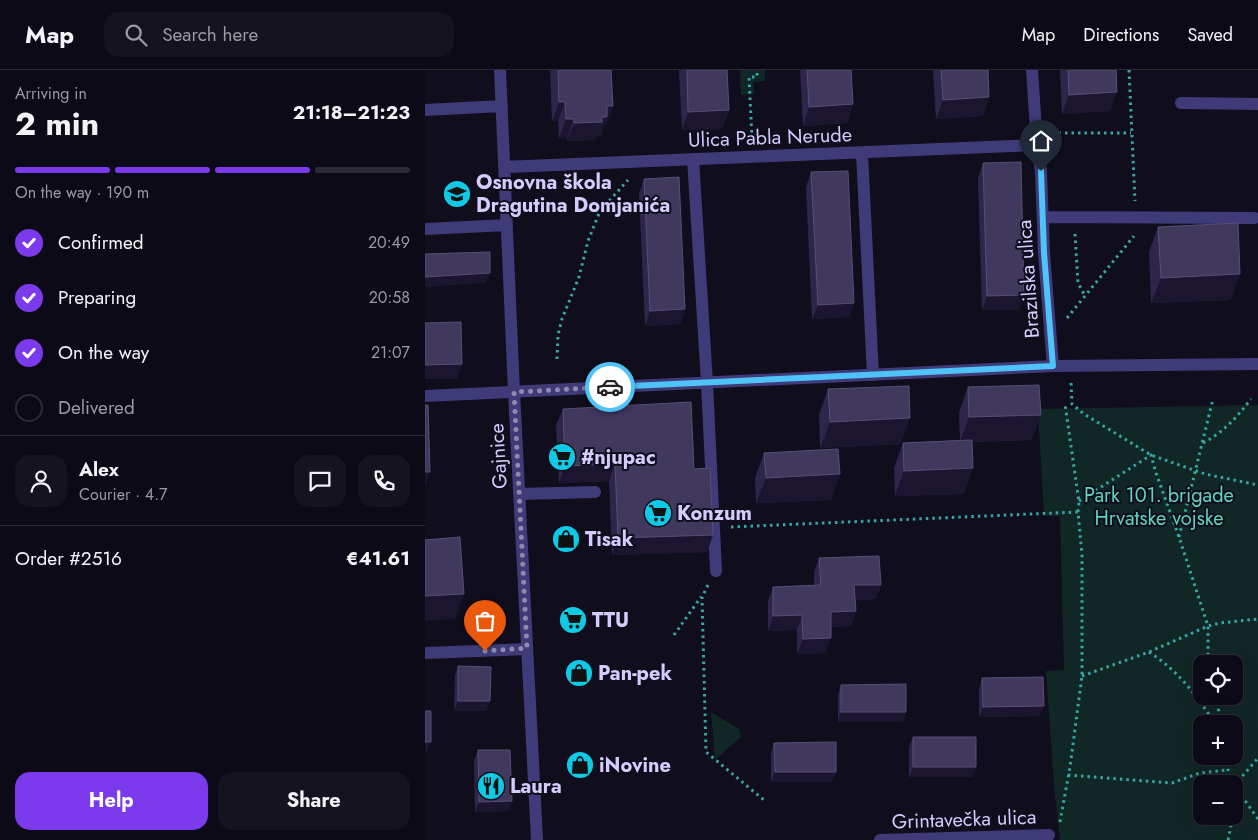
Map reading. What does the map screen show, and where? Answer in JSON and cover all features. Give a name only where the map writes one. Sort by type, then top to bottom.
[{"type":"street","name":"Gajnice","points":[[500,70],[537,840]]},
{"type":"street","name":"Brazilska ulica","points":[[1032,70],[1037,145],[1041,171],[1053,366]]},
{"type":"street","points":[[1181,103],[1258,104]]},
{"type":"street","points":[[425,110],[502,106]]},
{"type":"street","name":"Ulica Pabla Nerude","points":[[505,167],[1037,145]]},
{"type":"street","points":[[862,152],[873,375]]},
{"type":"street","points":[[693,159],[716,571]]},
{"type":"street","points":[[1043,217],[1255,218]]},
{"type":"street","points":[[425,229],[507,225]]},
{"type":"street","points":[[425,396],[1053,366],[1258,364]]},
{"type":"street","points":[[519,494],[595,492]]},
{"type":"street","points":[[425,653],[527,648]]},
{"type":"street","name":"Grintavečka ulica","points":[[880,840],[1054,832]]},
{"type":"path","points":[[752,142],[749,77],[757,77],[757,70]]},
{"type":"path","points":[[1129,70],[1135,202]]},
{"type":"path","points":[[1051,134],[1131,134]]},
{"type":"path","points":[[557,359],[558,335],[562,319],[579,277],[588,241],[600,211],[633,175]]},
{"type":"path","points":[[1075,229],[1078,284],[1085,296]]},
{"type":"path","points":[[1062,325],[1139,229]]},
{"type":"path","points":[[1179,537],[1213,399]]},
{"type":"path","points":[[1203,443],[1231,424],[1251,399]]},
{"type":"path","points":[[1054,832],[1068,775],[1082,676],[1082,555],[1078,512],[1079,502],[1065,404]]},
{"type":"path","points":[[1072,404],[1084,414],[1151,455],[1205,474],[1258,485]]},
{"type":"path","points":[[1079,502],[1151,455]]},
{"type":"path","points":[[1151,455],[1207,626],[1207,655]]},
{"type":"path","points":[[714,528],[1078,512]]},
{"type":"path","points":[[674,635],[702,597],[716,571]]},
{"type":"path","points":[[702,597],[706,752],[764,800]]},
{"type":"path","points":[[1082,676],[1149,652],[1207,626],[1258,619]]},
{"type":"path","points":[[1149,652],[1162,660],[1188,685],[1209,715]]},
{"type":"path","points":[[1241,775],[1258,758]]},
{"type":"path","points":[[1226,765],[1229,775]]},
{"type":"path","points":[[1068,775],[1172,783],[1200,773],[1227,770]]},
{"type":"path","points":[[1243,798],[1258,818]]},
{"type":"path","points":[[1229,840],[1232,825]]},
{"type":"green space","points":[[740,70],[765,70],[765,81],[753,82],[754,94],[741,95]]},
{"type":"green space","name":"Park 101. brigade Hrvatske vojske","points":[[1258,405],[1258,840],[1060,840],[1046,671],[1064,670],[1060,516],[1044,516],[1038,409]]},
{"type":"green space","points":[[711,712],[739,729],[741,737],[715,760]]},
{"type":"building","points":[[558,70],[611,70],[613,106],[607,106],[607,117],[602,117],[602,122],[574,123],[574,119],[566,119],[565,102],[559,102]]},
{"type":"building","points":[[687,70],[727,70],[729,110],[688,112]]},
{"type":"building","points":[[807,70],[851,70],[853,104],[809,107]]},
{"type":"building","points":[[941,70],[988,70],[989,97],[943,100]]},
{"type":"building","points":[[1068,70],[1116,70],[1117,92],[1069,95]]},
{"type":"building","points":[[1021,162],[1024,295],[987,296],[983,163]]},
{"type":"building","points":[[848,171],[854,303],[818,305],[811,172]]},
{"type":"building","points":[[679,177],[685,309],[650,311],[644,179]]},
{"type":"building","points":[[1238,223],[1240,274],[1161,278],[1158,227]]},
{"type":"building","points":[[490,252],[490,273],[425,277],[425,254]]},
{"type":"building","points":[[461,322],[462,364],[425,365],[425,323]]},
{"type":"building","points":[[1039,385],[1041,415],[969,417],[968,387]]},
{"type":"building","points":[[909,386],[910,418],[830,422],[828,389]]},
{"type":"building","points":[[691,402],[694,469],[710,468],[713,535],[618,538],[615,464],[565,466],[563,409]]},
{"type":"building","points":[[425,405],[428,405],[430,472],[425,472]]},
{"type":"building","points":[[972,440],[973,468],[904,471],[903,443]]},
{"type":"building","points":[[838,449],[840,474],[766,478],[764,453]]},
{"type":"building","points":[[460,537],[464,594],[425,596],[425,540]]},
{"type":"building","points":[[879,556],[881,585],[854,585],[856,611],[831,612],[831,638],[803,639],[802,615],[773,616],[773,587],[821,585],[819,558]]},
{"type":"building","points":[[458,666],[491,667],[490,701],[458,701]]},
{"type":"building","points":[[1043,677],[1044,706],[983,707],[982,678]]},
{"type":"building","points":[[906,684],[906,712],[841,712],[841,685]]},
{"type":"building","points":[[425,711],[431,711],[431,742],[425,742]]},
{"type":"building","points":[[913,737],[976,737],[976,767],[913,767]]},
{"type":"building","points":[[836,742],[836,772],[775,772],[774,743]]},
{"type":"building","name":"Laura","points":[[478,750],[510,750],[512,801],[479,802]]},
{"type":"way so far","points":[[485,651],[527,648],[514,392],[610,387]]},
{"type":"place","name":"Osnovna škola Dragutina Domjanića","points":[[457,194]]},
{"type":"place","name":"#njupac","points":[[562,457]]},
{"type":"place","name":"Konzum","points":[[658,513]]},
{"type":"place","name":"Tisak","points":[[566,539]]},
{"type":"place","name":"TTU","points":[[573,620]]},
{"type":"place","name":"Pan-pek","points":[[579,673]]},
{"type":"place","name":"iNovine","points":[[580,765]]},
{"type":"place","name":"Laura","points":[[491,786]]},
{"type":"route","points":[[610,387],[1053,366],[1044,253],[1041,171]]}]
